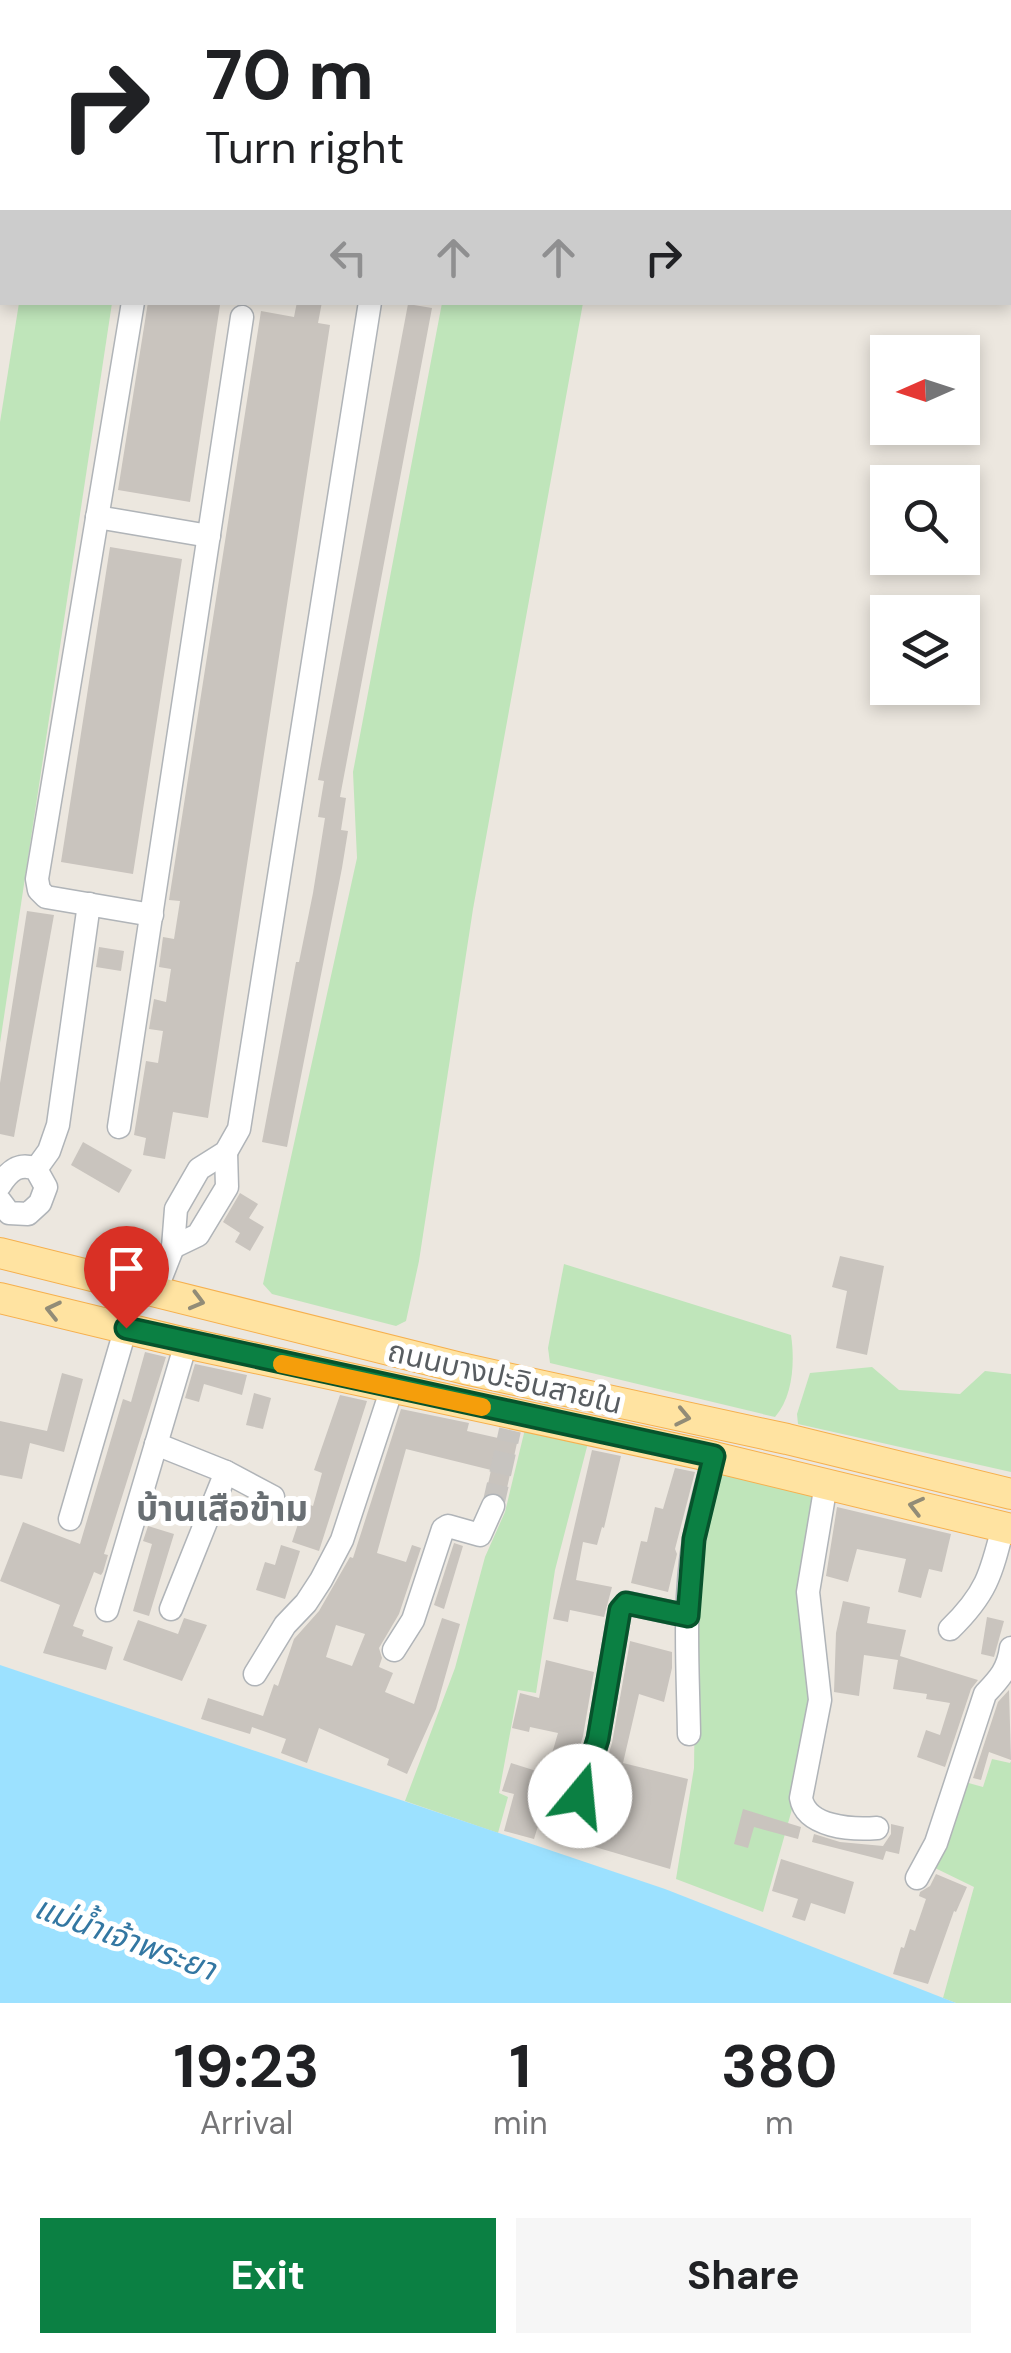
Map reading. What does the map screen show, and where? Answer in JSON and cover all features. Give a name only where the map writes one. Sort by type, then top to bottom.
[{"type":"main road","name":"ถนนบางปะอินสายใน","points":[[0,1253],[465,1370],[787,1439],[1011,1494]]},
{"type":"main road","name":"ถนนบางปะอินสายใน","points":[[0,1298],[392,1388],[512,1422],[714,1456],[1007,1528]]},
{"type":"street","points":[[132,305],[37,879],[46,897],[152,915]]},
{"type":"street","points":[[156,1290],[173,1248],[176,1209],[200,1169],[226,1152],[239,1129],[370,305]]},
{"type":"street","points":[[119,1127],[242,317]]},
{"type":"street","points":[[96,517],[209,536]]},
{"type":"street","points":[[36,1169],[49,1151],[58,1125],[89,904]]},
{"type":"street","points":[[173,1248],[198,1236],[227,1187],[226,1152]]},
{"type":"street","points":[[0,1185],[14,1168],[36,1169],[44,1178],[45,1196],[36,1210],[28,1214],[5,1207],[0,1241]]},
{"type":"street","points":[[70,1520],[126,1328]]},
{"type":"street","points":[[108,1610],[186,1343]]},
{"type":"street","points":[[255,1674],[285,1625],[322,1580],[342,1540],[392,1388]]},
{"type":"street","points":[[156,1444],[274,1496]]},
{"type":"street","points":[[689,1734],[688,1616],[694,1539],[714,1456]]},
{"type":"street","points":[[171,1610],[226,1472]]},
{"type":"street","points":[[826,1484],[808,1592],[820,1700],[801,1798],[803,1810],[810,1818],[860,1830],[877,1828]]},
{"type":"street","points":[[394,1650],[413,1620],[443,1529],[448,1526],[480,1536],[492,1506]]},
{"type":"street","points":[[950,1630],[976,1604],[1007,1528]]},
{"type":"street","points":[[572,1825],[598,1739],[620,1610],[626,1603],[637,1603],[688,1616]]},
{"type":"street","points":[[917,1878],[936,1843],[985,1694],[1009,1664],[1011,1648]]},
{"type":"green space","points":[[19,305],[112,305],[0,1043],[0,422]]},
{"type":"green space","points":[[442,305],[583,305],[473,909],[419,1261],[406,1321],[396,1326],[272,1294],[263,1284],[357,858],[353,772]]},
{"type":"green space","points":[[564,1264],[791,1335],[791,1378],[781,1409],[775,1417],[550,1363],[548,1348]]},
{"type":"green space","points":[[872,1367],[899,1390],[960,1394],[985,1371],[1011,1374],[1011,1472],[798,1424],[797,1414],[810,1373]]},
{"type":"green space","points":[[525,1429],[588,1443],[555,1570],[536,1693],[518,1690],[499,1793],[508,1797],[498,1833],[405,1801],[455,1668],[485,1557],[505,1512]]},
{"type":"green space","points":[[713,1471],[813,1490],[814,1696],[794,1802],[763,1912],[676,1879],[694,1768],[697,1549]]},
{"type":"green space","points":[[992,1759],[1011,1761],[1011,2003],[956,2003],[943,1998],[974,1887],[935,1868],[965,1782],[983,1787]]},
{"type":"water","name":"แม่น้ำเจ้าพระยา","points":[[0,1665],[665,1889],[956,2003],[0,2003]]},
{"type":"building","points":[[148,305],[220,305],[190,502],[118,490]]},
{"type":"building","points":[[296,305],[321,305],[318,323],[330,325],[208,1118],[173,1112],[165,1159],[143,1155],[146,1138],[134,1135],[146,1061],[158,1063],[163,1031],[149,1029],[154,999],[166,1002],[171,969],[159,967],[163,937],[174,939],[180,901],[169,900],[261,311],[294,317]]},
{"type":"building","points":[[408,305],[432,308],[340,797],[346,798],[341,830],[348,831],[287,1147],[262,1142],[325,818],[318,817],[324,781],[318,780]]},
{"type":"building","points":[[110,547],[182,559],[133,874],[61,862]]},
{"type":"building","points":[[27,911],[54,915],[14,1137],[0,1134],[0,1083]]},
{"type":"building","points":[[99,947],[124,951],[121,971],[96,967]]},
{"type":"building","points":[[83,1142],[132,1170],[119,1193],[71,1165]]},
{"type":"building","points":[[240,1193],[258,1204],[249,1218],[264,1227],[250,1251],[235,1242],[240,1233],[223,1222]]},
{"type":"building","points":[[840,1256],[884,1266],[867,1355],[836,1348],[847,1291],[832,1287]]},
{"type":"building","points":[[145,1352],[166,1357],[104,1554],[108,1555],[103,1572],[94,1572],[73,1626],[84,1630],[82,1636],[113,1647],[106,1670],[43,1653],[60,1605],[0,1581],[23,1522],[80,1544],[123,1399],[131,1402]]},
{"type":"building","points":[[195,1364],[247,1375],[242,1395],[204,1384],[199,1402],[185,1398]]},
{"type":"building","points":[[62,1373],[83,1379],[64,1452],[30,1443],[22,1479],[0,1475],[0,1421],[47,1431]]},
{"type":"building","points":[[254,1393],[271,1398],[263,1429],[246,1425]]},
{"type":"building","points":[[340,1395],[367,1401],[319,1551],[292,1542],[305,1503],[313,1506],[322,1473],[314,1470]]},
{"type":"building","points":[[401,1409],[469,1423],[467,1431],[498,1438],[500,1430],[519,1434],[505,1497],[498,1492],[486,1493],[491,1470],[406,1449],[377,1553],[406,1562],[412,1545],[421,1548],[399,1614],[379,1648],[379,1667],[393,1673],[385,1692],[414,1704],[442,1618],[460,1624],[436,1709],[407,1774],[387,1765],[389,1759],[319,1728],[307,1763],[281,1753],[286,1739],[252,1727],[250,1734],[201,1719],[208,1698],[263,1716],[294,1639],[319,1611],[350,1557],[353,1558]],"holes":[[[336,1625],[365,1634],[352,1666],[326,1657]]]},
{"type":"building","points":[[592,1450],[621,1456],[604,1528],[597,1545],[583,1542],[576,1580],[612,1587],[604,1617],[570,1610],[568,1622],[553,1619]]},
{"type":"building","points":[[675,1468],[695,1472],[668,1592],[631,1583],[641,1541],[647,1542],[655,1507],[663,1509]]},
{"type":"building","points":[[837,1507],[951,1534],[942,1572],[929,1569],[921,1598],[898,1592],[906,1559],[857,1549],[848,1582],[826,1576]]},
{"type":"building","points":[[148,1526],[174,1534],[149,1616],[133,1611],[152,1544],[143,1541]]},
{"type":"building","points":[[454,1543],[463,1546],[444,1609],[434,1605]]},
{"type":"building","points":[[281,1545],[300,1551],[285,1599],[256,1590],[265,1562],[275,1565]]},
{"type":"building","points":[[843,1601],[870,1607],[867,1623],[906,1630],[900,1656],[978,1680],[971,1689],[945,1767],[917,1757],[926,1730],[940,1735],[950,1703],[926,1699],[927,1694],[893,1689],[898,1660],[864,1655],[859,1696],[834,1692],[836,1633]]},
{"type":"building","points":[[987,1617],[1004,1621],[994,1657],[981,1654]]},
{"type":"building","points":[[184,1618],[207,1625],[182,1681],[123,1660],[138,1620],[178,1634]]},
{"type":"building","points":[[630,1641],[672,1652],[664,1702],[639,1694],[623,1763],[688,1779],[670,1869],[578,1842],[586,1829],[612,1743]]},
{"type":"building","points":[[546,1660],[594,1672],[583,1736],[561,1810],[544,1806],[534,1839],[504,1831],[514,1794],[502,1791],[511,1763],[546,1774],[558,1733],[512,1728],[520,1693],[539,1698]]},
{"type":"building","points":[[1009,1690],[1011,1760],[989,1752],[981,1780],[973,1778],[998,1702]]},
{"type":"building","points":[[743,1809],[801,1827],[798,1839],[754,1827],[748,1848],[734,1844]]},
{"type":"building","points":[[891,1824],[904,1827],[899,1854],[886,1851],[883,1860],[812,1842],[814,1834],[840,1842],[883,1846],[891,1834]]},
{"type":"building","points":[[781,1859],[854,1882],[845,1914],[811,1903],[805,1921],[792,1917],[798,1899],[772,1891]]},
{"type":"building","points":[[936,1874],[967,1887],[954,1911],[928,1984],[893,1974],[901,1947],[904,1948],[910,1929],[915,1931],[926,1899],[919,1896],[920,1892],[930,1886]]},
{"type":"tunnel","points":[[493,1506],[510,1430]]},
{"type":"slow traffic","points":[[282,1364],[482,1407]]},
{"type":"district","name":"บ้านเสือข้าม","points":[[222,1509]]},
{"type":"route","points":[[126,1328],[714,1456],[694,1539],[688,1616],[637,1603],[626,1603],[620,1610],[598,1739],[580,1796]]}]
